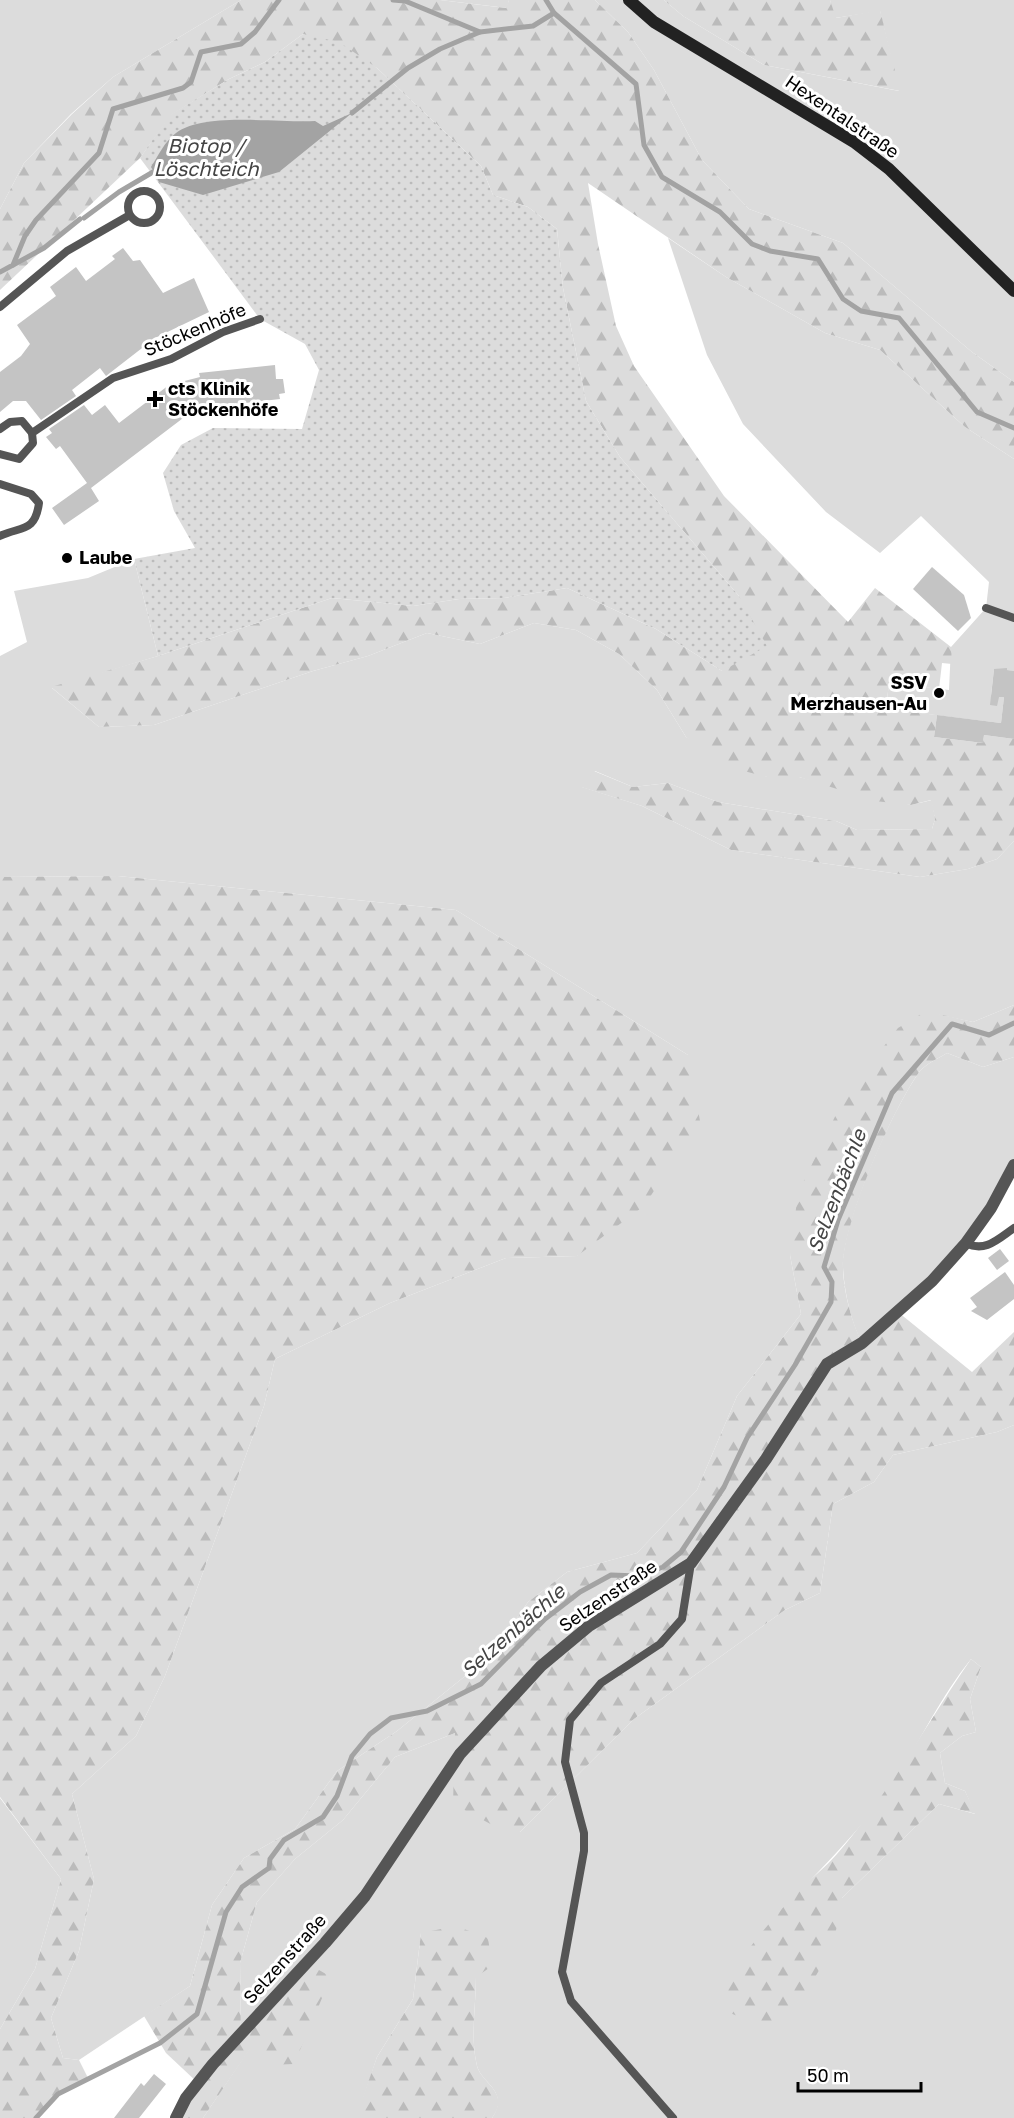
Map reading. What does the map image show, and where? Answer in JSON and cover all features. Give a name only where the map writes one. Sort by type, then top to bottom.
[{"type":"main road","name":"Hexentalstraße","points":[[629,0],[654,22],[854,142],[889,169],[1014,291]]},
{"type":"street","name":"Selzenstraße","points":[[176,2118],[186,2098],[213,2064],[325,1943],[365,1896],[460,1754],[541,1666],[589,1626],[691,1563],[766,1459],[827,1364],[862,1343],[932,1281],[966,1244],[991,1208],[1014,1165]]},
{"type":"lane","points":[[140,192],[154,193],[160,200],[160,214],[148,223],[139,223],[128,216],[129,202],[140,192]]},
{"type":"lane","points":[[0,307],[67,251],[128,216]]},
{"type":"lane","name":"Stöckenhöfe","points":[[0,454],[19,459],[33,443],[32,433],[113,378],[171,359],[223,332],[260,320]]},
{"type":"lane","points":[[0,429],[10,422],[22,422],[32,433]]},
{"type":"lane","points":[[0,484],[31,494],[39,503],[37,516],[30,525],[18,532],[0,536]]},
{"type":"lane","points":[[986,608],[1014,618]]},
{"type":"lane","points":[[966,1244],[976,1248],[989,1245],[1014,1228]]},
{"type":"lane","points":[[674,2118],[571,2001],[562,1972],[584,1851],[584,1833],[565,1762],[570,1720],[601,1683],[660,1644],[682,1619],[691,1563]]},
{"type":"green space","points":[[0,0],[241,0],[113,77],[71,114],[24,163],[0,209]]},
{"type":"green space","points":[[241,0],[440,0],[506,8],[509,0],[595,0],[628,32],[654,70],[702,160],[749,209],[843,243],[972,352],[1014,382],[1014,459],[965,427],[880,350],[825,333],[726,277],[588,183],[598,244],[616,326],[634,366],[724,496],[848,622],[875,588],[951,647],[952,664],[942,663],[939,689],[889,683],[886,709],[937,715],[934,737],[983,743],[984,735],[1014,739],[1014,841],[997,859],[968,869],[920,877],[731,850],[642,806],[581,787],[594,771],[633,787],[668,783],[718,802],[836,821],[857,830],[932,829],[935,819],[931,800],[911,805],[875,801],[799,777],[767,777],[725,766],[686,737],[657,690],[619,654],[576,630],[534,623],[480,644],[427,633],[368,656],[313,671],[154,725],[99,727],[51,687],[158,656],[332,598],[413,606],[459,599],[504,598],[567,588],[656,629],[722,671],[739,596],[620,457],[586,401],[563,288],[557,229],[528,207],[493,195],[481,166],[377,68],[303,34],[265,62],[229,79],[171,115],[140,158],[0,290],[0,209],[24,163],[72,114],[113,77]]},
{"type":"green space","points":[[440,0],[509,0],[507,8]]},
{"type":"green space","points":[[595,0],[664,0],[683,16],[764,65],[899,91],[880,11],[835,18],[830,0],[1014,0],[1014,382],[972,352],[843,243],[749,209],[702,160],[654,70],[628,32]]},
{"type":"green space","points":[[664,0],[830,0],[836,18],[880,10],[900,91],[764,65],[683,16]]},
{"type":"green space","points":[[303,34],[339,42],[377,68],[481,166],[493,195],[528,207],[557,229],[563,288],[586,401],[620,457],[739,596],[767,646],[722,671],[656,629],[567,588],[504,598],[459,599],[413,606],[332,598],[158,656],[134,559],[195,548],[174,511],[163,473],[181,445],[213,428],[302,429],[319,370],[305,344],[260,319],[140,158],[170,115],[229,79],[265,62]]},
{"type":"green space","points":[[668,238],[726,277],[825,333],[880,350],[965,427],[1014,459],[1014,671],[994,669],[991,695],[1004,697],[1001,723],[886,709],[889,683],[949,690],[951,647],[986,608],[989,582],[921,516],[880,553],[826,512],[743,424],[707,355]]},
{"type":"green space","points":[[134,559],[158,656],[52,688],[99,727],[154,725],[313,671],[368,656],[427,633],[480,644],[534,623],[576,630],[619,654],[657,690],[686,737],[767,777],[799,777],[911,805],[932,800],[935,819],[932,829],[857,830],[836,821],[718,802],[668,783],[633,787],[595,771],[582,787],[642,806],[731,850],[920,877],[968,869],[997,859],[1014,841],[1014,1005],[973,1022],[926,1012],[790,1255],[801,1314],[737,1396],[697,1490],[637,1553],[567,1572],[528,1602],[490,1656],[397,1731],[337,1771],[295,1829],[244,1858],[212,1905],[190,1986],[79,2060],[63,2058],[51,2018],[79,1951],[94,1879],[72,1794],[136,1736],[165,1676],[264,1406],[275,1359],[390,1303],[506,1258],[577,1256],[688,1055],[456,910],[118,876],[0,877],[0,656],[27,642],[14,591],[88,578]]},
{"type":"green space","points":[[118,876],[456,910],[688,1055],[700,1121],[644,1206],[577,1256],[506,1258],[390,1303],[275,1359],[264,1406],[165,1676],[136,1736],[72,1794],[94,1879],[79,1951],[51,2018],[63,2058],[79,2060],[88,2078],[58,2094],[36,2118],[0,2118],[0,2029],[35,1969],[61,1879],[0,1797],[0,877]]},
{"type":"green space","points":[[1014,1005],[1014,1057],[983,1067],[947,1053],[920,1071],[897,1111],[871,1166],[851,1223],[843,1267],[849,1306],[862,1342],[898,1312],[972,1372],[1014,1332],[1014,1425],[997,1432],[893,1455],[874,1482],[833,1504],[820,1593],[785,1610],[634,1719],[520,1832],[498,1828],[453,1804],[455,1733],[395,1757],[343,1820],[295,1859],[257,1902],[240,1963],[241,2033],[307,1963],[331,1977],[294,2064],[267,2065],[250,2049],[203,2118],[176,2118],[198,2083],[166,2053],[144,2016],[190,1986],[212,1905],[244,1858],[295,1829],[337,1771],[397,1731],[490,1656],[528,1602],[567,1572],[637,1553],[697,1490],[737,1396],[801,1314],[790,1255],[798,1193],[844,1098],[898,1028],[926,1011],[973,1022]]},
{"type":"green space","points":[[947,1053],[983,1067],[1014,1057],[1014,1165],[966,1244],[862,1343],[851,1316],[843,1267],[851,1223],[871,1166],[896,1111],[920,1071]]},
{"type":"green space","points":[[1014,1425],[1014,2118],[492,2118],[498,2101],[493,2089],[477,2066],[475,2055],[476,1977],[421,1933],[413,1999],[377,2057],[359,2111],[359,2118],[203,2118],[250,2048],[241,2034],[240,1963],[257,1902],[295,1859],[343,1820],[395,1757],[455,1733],[520,1832],[634,1719],[785,1610],[820,1593],[833,1504],[874,1482],[893,1455],[997,1432]],"holes":[[[971,1659],[981,1667],[970,1699],[976,1732],[962,1736],[940,1753],[945,1783],[965,1791],[975,1814],[939,1804],[842,1898],[770,1925],[865,1821],[893,1783],[940,1704]]]},
{"type":"green space","points":[[971,1659],[981,1667],[970,1699],[976,1732],[962,1736],[940,1753],[945,1783],[965,1791],[976,1814],[939,1804],[842,1898],[841,1915],[827,1957],[796,2009],[768,2028],[730,2013],[720,1993],[737,1966],[786,1904],[832,1859],[856,1831]]},
{"type":"green space","points":[[0,1798],[61,1879],[35,1969],[0,2029]]},
{"type":"green space","points":[[456,1926],[488,1938],[492,1966],[476,1977],[474,2044],[477,2066],[497,2095],[497,2109],[492,2118],[359,2118],[358,2111],[377,2057],[413,1999],[421,1933]]},
{"type":"water","name":"Biotop / Löschteich","points":[[352,113],[279,172],[203,195],[159,182],[151,167],[168,140],[189,127],[205,123],[243,120],[315,121],[323,126]]},
{"type":"building","points":[[123,248],[133,261],[140,260],[163,293],[194,278],[209,312],[155,338],[106,376],[100,368],[72,390],[76,396],[41,420],[26,401],[13,401],[0,412],[0,372],[21,356],[30,344],[17,325],[56,296],[50,287],[76,267],[86,281],[115,259],[112,256]]},
{"type":"building","points":[[275,365],[276,379],[283,379],[285,393],[279,394],[280,399],[195,409],[91,488],[99,501],[64,525],[52,508],[87,483],[60,446],[56,449],[46,437],[52,433],[49,429],[84,405],[92,415],[105,405],[119,423],[169,385],[200,377],[199,373]]},
{"type":"building","points":[[932,567],[964,595],[971,618],[958,631],[913,589]]},
{"type":"building","points":[[1007,668],[1007,670],[1014,671],[1014,739],[984,735],[983,743],[934,737],[937,715],[1001,723],[1004,697],[999,697],[997,706],[990,705],[994,669]]},
{"type":"building","points":[[1000,1249],[1009,1261],[997,1270],[988,1258]]},
{"type":"building","points":[[1005,1272],[1014,1285],[1014,1299],[987,1320],[971,1311],[977,1307],[970,1298]]},
{"type":"building","points":[[154,2074],[166,2084],[139,2118],[114,2118],[141,2083],[144,2086]]},
{"type":"waterway","points":[[0,272],[13,265],[25,236],[36,220],[99,153],[113,109],[183,88],[191,82],[201,52],[241,44],[255,32],[279,0]]},
{"type":"waterway","points":[[393,0],[405,1],[480,32],[533,26],[554,13],[636,84],[644,145],[662,177],[720,212],[752,244],[770,251],[818,259],[843,299],[861,311],[899,318],[977,412],[1014,428]]},
{"type":"waterway","points":[[546,0],[554,13]]},
{"type":"waterway","points":[[352,113],[408,68],[440,49],[480,32]]},
{"type":"waterway","points":[[84,218],[119,192],[153,172]]},
{"type":"waterway","points":[[13,265],[44,248],[80,219]]},
{"type":"waterway","name":"Selzenbächle","points":[[36,2118],[58,2094],[160,2043],[197,2014],[226,1912],[242,1887],[269,1868],[270,1859],[284,1840],[323,1817],[337,1796],[352,1756],[370,1734],[391,1718],[427,1711],[481,1684],[545,1619],[580,1592],[611,1575],[638,1576],[663,1567],[681,1552],[724,1487],[747,1438],[795,1365],[831,1302],[832,1282],[824,1267],[838,1220],[892,1093],[952,1024],[989,1035],[1014,1023]]},
{"type":"place","name":"cts Klinik Stöckenhöfe","points":[[155,399]]},
{"type":"place","name":"Laube","points":[[67,558]]},
{"type":"place","name":"SSV Merzhausen-Au","points":[[939,693]]}]
